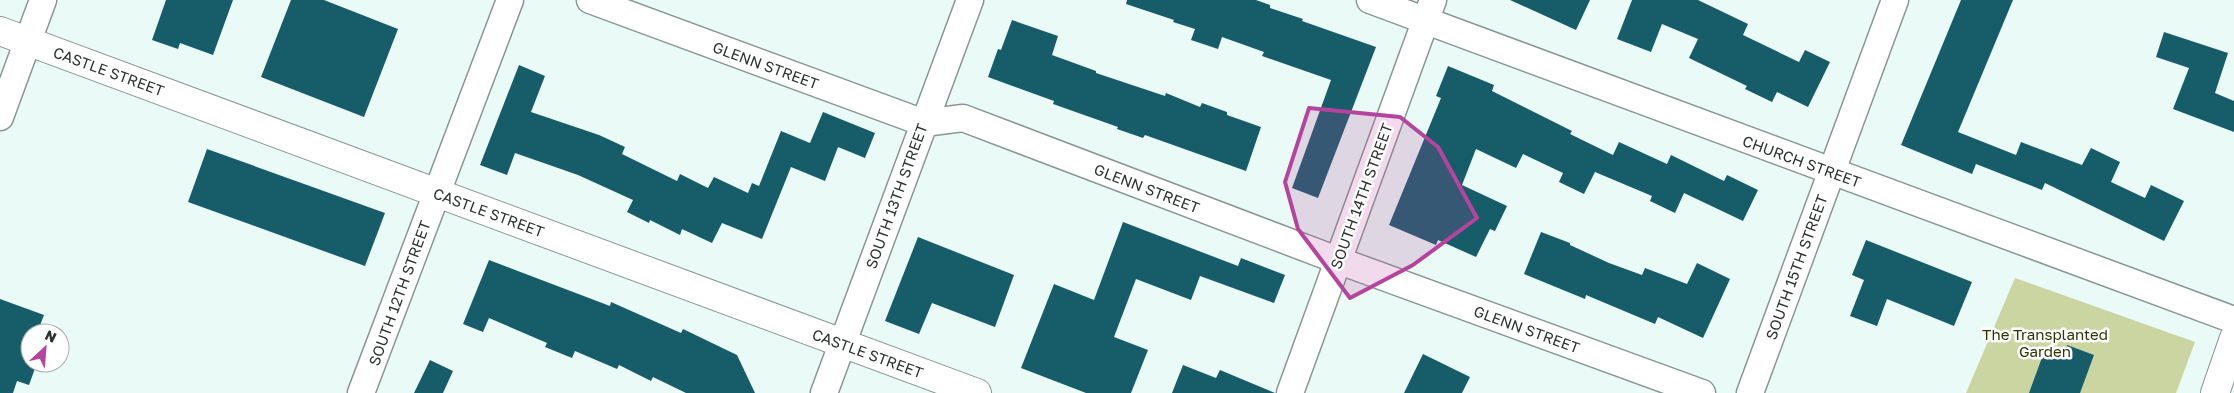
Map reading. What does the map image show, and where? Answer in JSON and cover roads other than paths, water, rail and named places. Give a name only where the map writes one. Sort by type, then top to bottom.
[{"type":"street","points":[[0,117],[43,0]]},
{"type":"street","points":[[436,192],[510,0]]},
{"type":"street","name":"GLENN STREET","points":[[590,0],[924,123],[963,118],[1337,260],[1702,393]]},
{"type":"street","name":"SOUTH 13TH STREET","points":[[824,393],[970,0]]},
{"type":"street","name":"CHURCH STREET","points":[[1370,0],[1429,10],[1831,172],[2234,320]]},
{"type":"street","name":"SOUTH 15TH STREET","points":[[1750,393],[1895,0]]},
{"type":"street","name":"SOUTH 14TH STREET","points":[[1290,393],[1429,10]]},
{"type":"street","name":"CASTLE STREET","points":[[0,31],[977,393]]},
{"type":"street","name":"SOUTH 12TH STREET","points":[[361,393],[436,192]]},
{"type":"street","points":[[2215,393],[2234,338]]},
{"type":"park label","name":"The Transplanted Garden","points":[[2045,342]]}]
